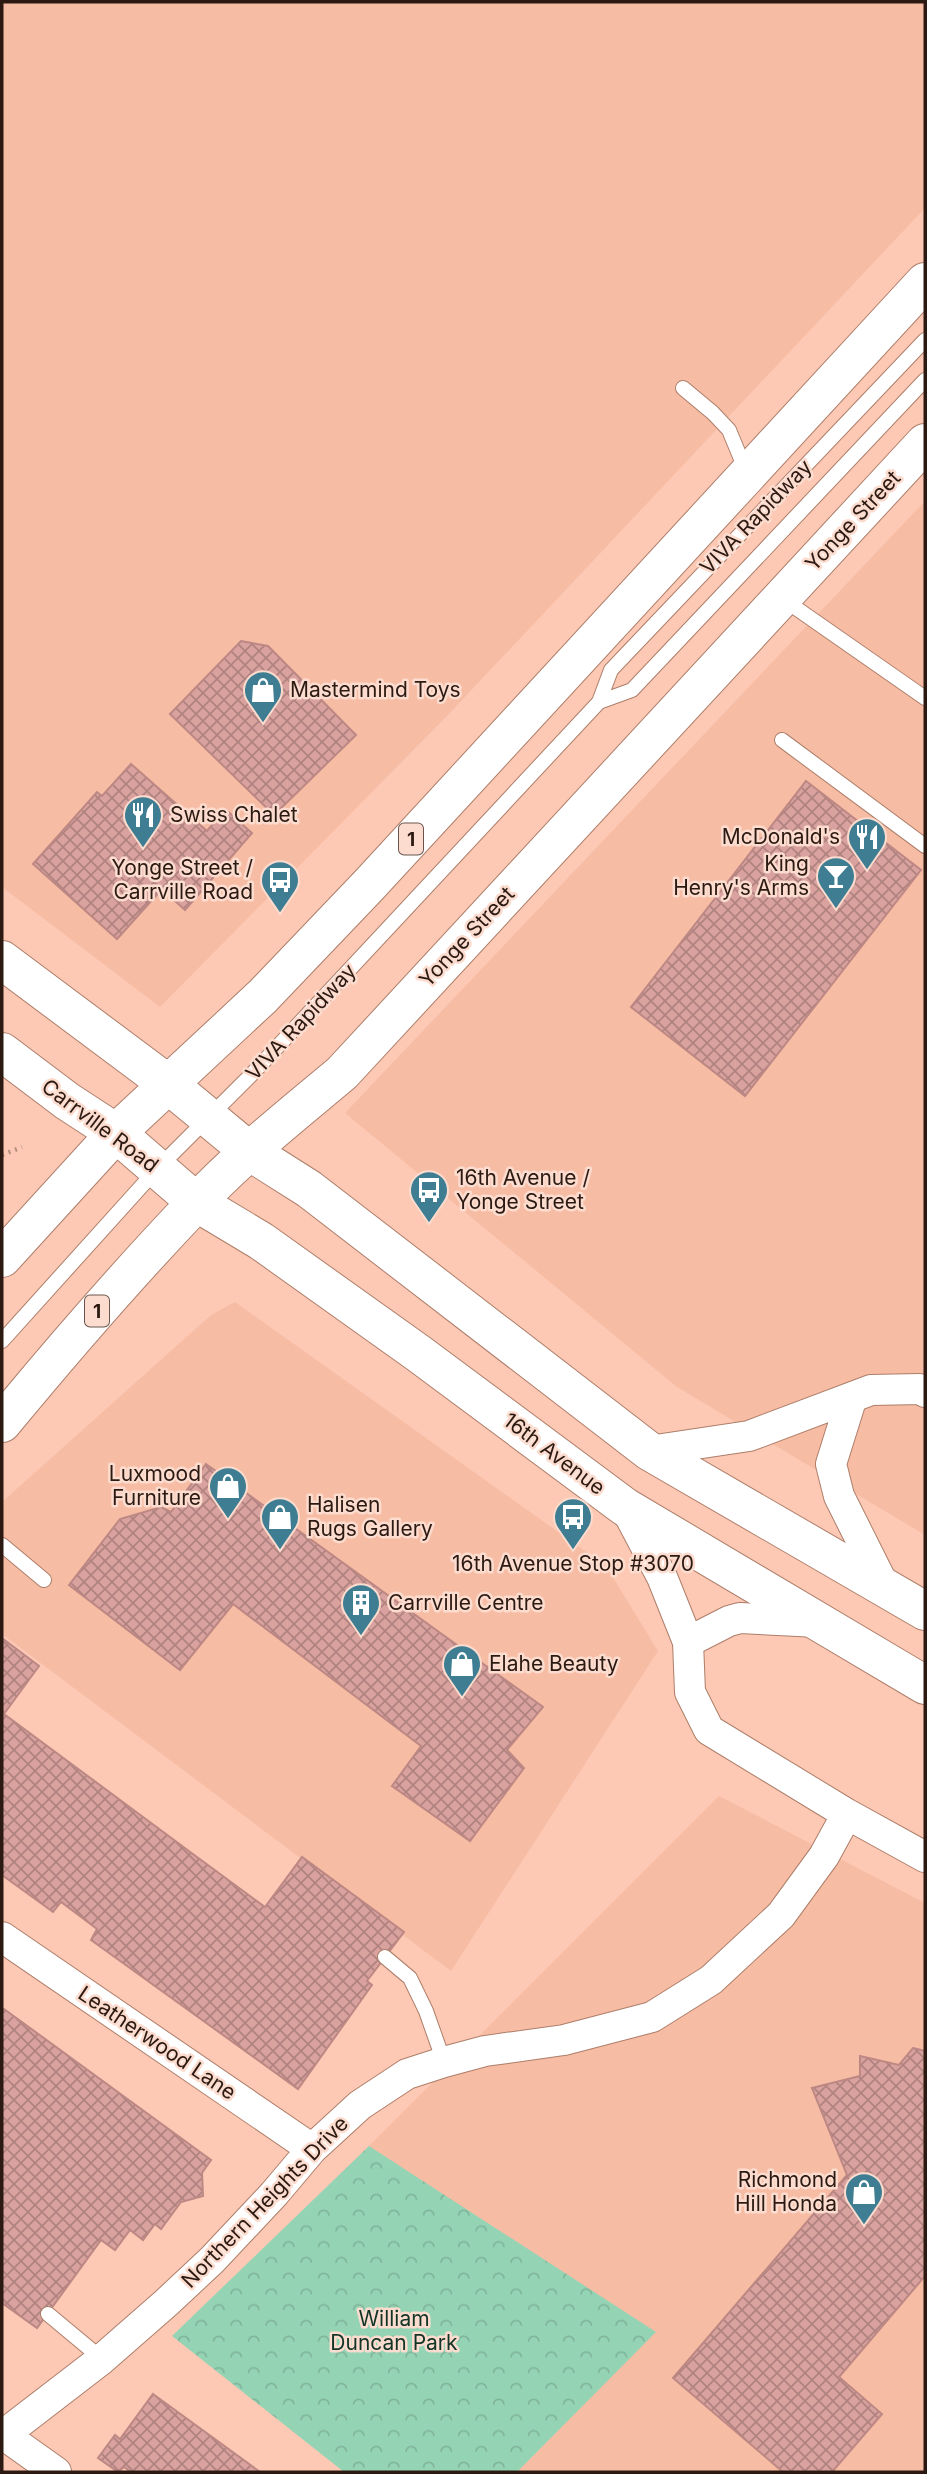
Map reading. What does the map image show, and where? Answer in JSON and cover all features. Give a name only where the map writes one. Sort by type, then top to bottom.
[{"type":"main road","name":"1","points":[[2,1258],[116,1133],[262,996],[369,885],[925,282]]},
{"type":"main road","name":"Yonge Street","points":[[2,1423],[119,1286],[196,1202],[249,1152],[342,1073],[925,443]]},
{"type":"main road","points":[[2,960],[169,1084],[249,1152],[309,1189],[649,1451],[925,1611]]},
{"type":"main road","name":"Carrville Road","points":[[2,1052],[67,1101],[116,1133],[196,1202]]},
{"type":"main road","name":"16th Avenue","points":[[196,1202],[261,1241],[418,1353],[625,1507],[925,1685]]},
{"type":"street","points":[[649,1451],[748,1436],[871,1390],[920,1389],[925,1392]]},
{"type":"street","points":[[852,1397],[831,1464],[839,1496],[885,1588]]},
{"type":"street","points":[[625,1507],[662,1577],[688,1642],[690,1692],[709,1730],[925,1857]]},
{"type":"street","points":[[688,1642],[740,1618],[819,1622]]},
{"type":"street","name":"Northern Heights Drive","points":[[3,2435],[102,2359],[212,2260],[312,2149],[360,2105],[407,2074],[444,2062],[485,2052],[564,2040],[652,2017],[712,1980],[780,1915],[824,1856],[848,1814]]},
{"type":"street","name":"Leatherwood Lane","points":[[2,1937],[312,2149]]},
{"type":"street","points":[[3,2435],[56,2472]]},
{"type":"lane","name":"VIVA Rapidway","points":[[2,1341],[157,1169],[252,1074],[599,702],[611,670],[925,340]]},
{"type":"lane","name":"VIVA Rapidway","points":[[599,702],[632,690],[925,380]]},
{"type":"lane","points":[[683,388],[713,412],[729,430],[747,474]]},
{"type":"lane","points":[[781,598],[925,698]]},
{"type":"lane","points":[[782,740],[925,846]]},
{"type":"lane","points":[[2,1545],[44,1580]]},
{"type":"lane","points":[[385,1958],[410,1978],[426,2011],[444,2062]]},
{"type":"lane","points":[[48,2314],[102,2359]]},
{"type":"path","points":[[2,1155],[22,1147]]},
{"type":"shaded area","points":[[2,2],[925,2],[925,208],[447,716],[160,1007],[2,887]]},
{"type":"shaded area","points":[[925,501],[925,1535],[677,1387],[345,1113]]},
{"type":"shaded area","points":[[235,1302],[606,1566],[658,1651],[451,1971],[2,1634],[2,1502],[211,1315]]},
{"type":"shaded area","points":[[719,1796],[925,1903],[925,2472],[514,2472],[369,2146]]},
{"type":"green space","name":"William Duncan Park","points":[[369,2146],[656,2332],[517,2472],[344,2472],[172,2336]]},
{"type":"building","name":"Mastermind Toys","points":[[241,641],[268,646],[356,735],[274,815],[170,714]]},
{"type":"building","name":"Swiss Chalet","points":[[131,764],[207,831],[225,809],[252,833],[185,910],[162,889],[117,939],[33,864],[97,792],[102,796]]},
{"type":"building","points":[[806,781],[921,870],[745,1096],[631,1007]]},
{"type":"building","name":"Carrville Centre","points":[[206,1464],[543,1707],[507,1750],[524,1768],[470,1841],[392,1786],[421,1746],[233,1604],[180,1670],[69,1585],[120,1519],[161,1507],[171,1512]]},
{"type":"building","points":[[2,1638],[39,1666],[4,1714],[265,1907],[302,1857],[404,1932],[367,1981],[372,1985],[298,2089],[91,1940],[97,1929],[61,1902],[53,1912],[2,1875]]},
{"type":"building","points":[[4,2009],[211,2160],[202,2173],[203,2196],[181,2202],[161,2229],[155,2224],[143,2240],[130,2230],[115,2250],[101,2240],[37,2328],[2,2303]]},
{"type":"building","name":"Richmond Hill Honda","points":[[913,2048],[925,2051],[925,2276],[839,2377],[882,2414],[832,2472],[783,2472],[673,2378],[847,2175],[812,2088],[860,2076],[860,2056],[899,2065]]},
{"type":"building","points":[[153,2394],[260,2472],[131,2472],[124,2467],[118,2472],[98,2458],[115,2435],[120,2439]]},
{"type":"place","name":"Mastermind Toys","points":[[263,724]]},
{"type":"place","name":"Swiss Chalet","points":[[143,849]]},
{"type":"place","name":"McDonald's","points":[[867,871]]},
{"type":"place","name":"King Henry's Arms","points":[[836,910]]},
{"type":"place","name":"Yonge Street / Carrville Road","points":[[280,914]]},
{"type":"place","name":"16th Avenue / Yonge Street","points":[[429,1224]]},
{"type":"place","name":"Luxmood Furniture","points":[[228,1520]]},
{"type":"place","name":"Halisen Rugs Gallery","points":[[280,1551]]},
{"type":"place","name":"16th Avenue Stop #3070","points":[[573,1551]]},
{"type":"place","name":"Carrville Centre","points":[[361,1637]]},
{"type":"place","name":"Elahe Beauty","points":[[462,1698]]},
{"type":"place","name":"Richmond Hill Honda","points":[[864,2226]]}]
